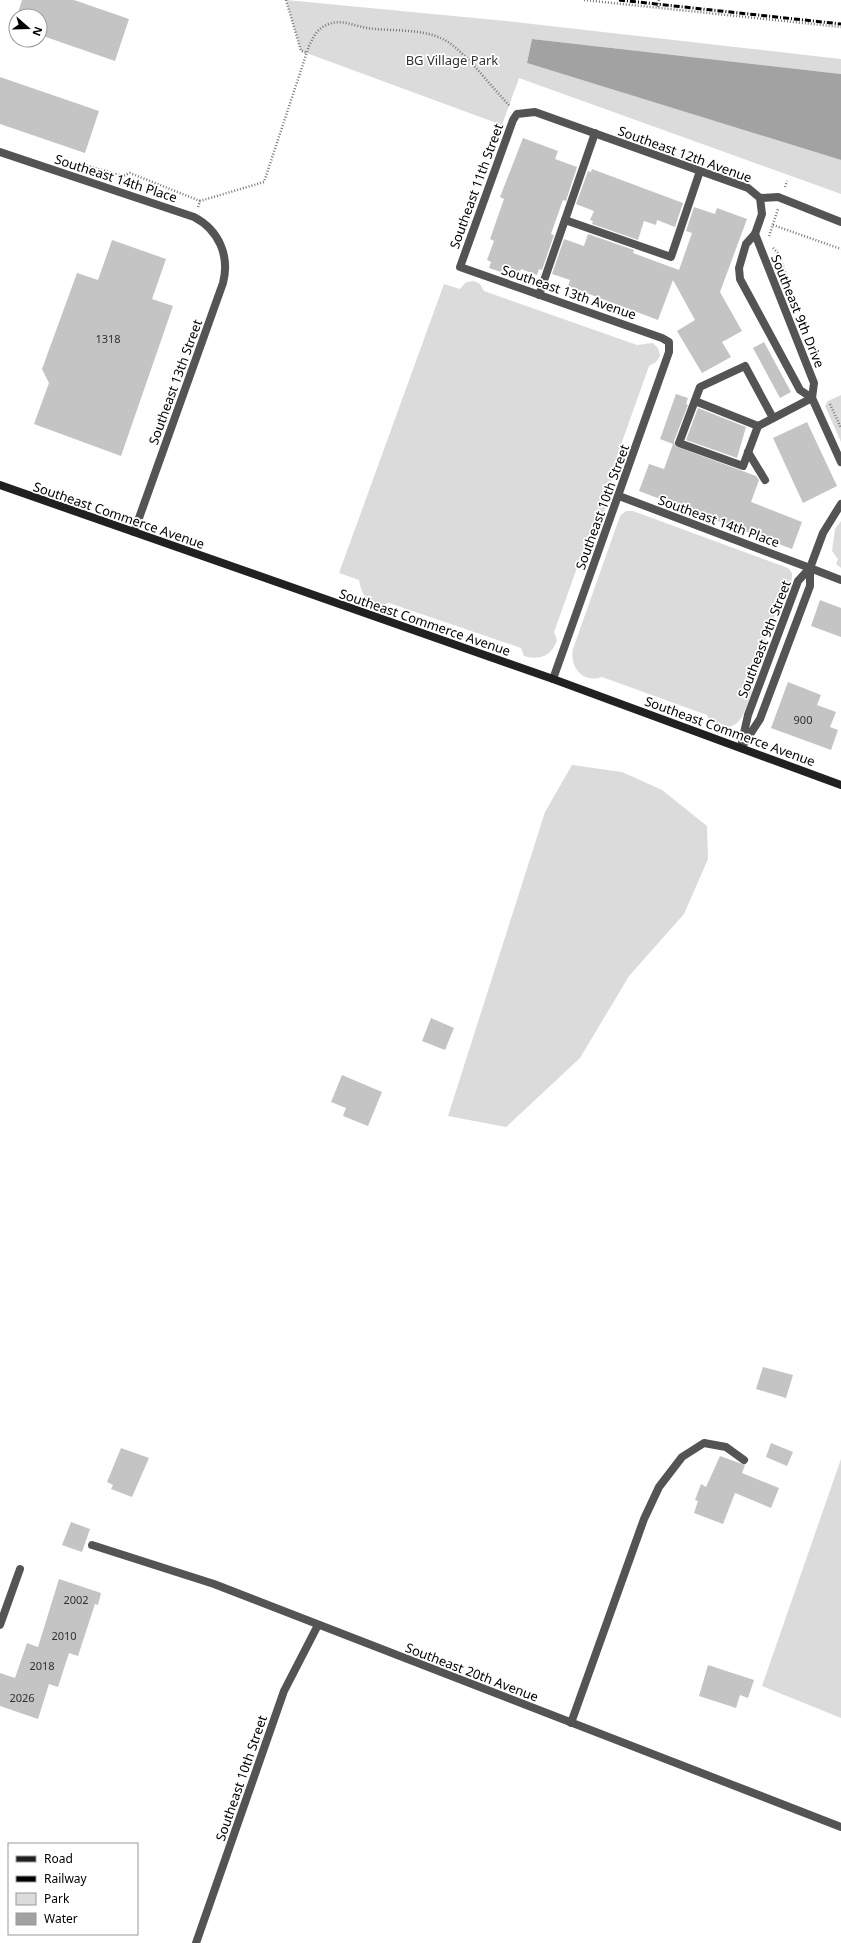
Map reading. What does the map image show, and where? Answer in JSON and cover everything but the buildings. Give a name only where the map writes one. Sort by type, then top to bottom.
[{"type":"street","name":"Southeast 12th Avenue","points":[[517,114],[534,112],[748,188],[760,198],[778,197],[841,222]]},
{"type":"street","name":"Southeast 11th Street","points":[[460,267],[512,120],[517,114]]},
{"type":"street","points":[[539,295],[595,133]]},
{"type":"street","name":"Southeast 14th Place","points":[[0,152],[194,217],[210,228],[218,239]]},
{"type":"street","points":[[565,220],[671,257],[700,171]]},
{"type":"street","name":"Southeast 9th Drive","points":[[760,198],[762,214],[755,234],[746,244],[738,268],[740,279],[800,390],[812,398],[841,462]]},
{"type":"street","name":"Southeast 9th Drive","points":[[755,234],[814,383],[812,398]]},
{"type":"street","name":"Southeast 13th Street","points":[[134,532],[223,283],[225,257],[218,239]]},
{"type":"street","name":"Southeast 13th Avenue","points":[[460,267],[662,338],[668,342]]},
{"type":"street","name":"Southeast 10th Street","points":[[553,679],[669,352],[668,342]]},
{"type":"street","points":[[773,418],[745,366],[700,387],[679,443],[743,466],[758,426],[812,398]]},
{"type":"street","points":[[695,401],[758,426]]},
{"type":"street","points":[[748,452],[765,480]]},
{"type":"street","name":"Southeast Commerce Avenue","points":[[0,485],[553,679],[841,785]]},
{"type":"street","name":"Southeast 14th Place","points":[[618,496],[841,580]]},
{"type":"street","points":[[810,568],[823,533],[841,504]]},
{"type":"street","name":"Southeast 9th Street","points":[[741,748],[748,714],[798,581],[810,568]]},
{"type":"street","name":"Southeast 9th Street","points":[[741,748],[760,719],[810,586],[810,568]]},
{"type":"street","points":[[571,1724],[644,1519],[659,1487],[682,1457],[704,1443],[726,1447],[744,1460]]},
{"type":"street","name":"Southeast 20th Avenue","points":[[92,1545],[214,1584],[571,1724],[841,1827]]},
{"type":"street","points":[[0,1625],[20,1569]]},
{"type":"street","name":"Southeast 10th Street","points":[[196,1943],[284,1691],[318,1625]]},
{"type":"path","points":[[286,0],[301,51],[307,53]]},
{"type":"path","points":[[584,0],[841,27]]},
{"type":"path","points":[[658,7],[659,0]]},
{"type":"path","points":[[78,163],[124,176],[130,173],[200,201],[264,182],[307,53],[318,30],[329,24],[343,21],[366,28],[405,30],[430,35],[451,44],[517,114]]},
{"type":"path","points":[[194,217],[200,201]]},
{"type":"path","points":[[773,225],[841,249]]},
{"type":"path","points":[[830,404],[841,428]]},
{"type":"green space","name":"BG Village Park","points":[[286,0],[506,21],[841,59],[841,74],[532,39],[527,63],[841,160],[841,194],[519,78],[502,125],[301,51]]},
{"type":"green space","points":[[474,281],[480,284],[484,291],[637,345],[653,343],[658,348],[660,356],[656,362],[649,366],[617,456],[620,463],[615,479],[608,482],[602,499],[606,507],[600,523],[592,526],[554,632],[557,640],[555,645],[552,650],[544,656],[535,658],[524,656],[521,648],[389,603],[372,603],[362,592],[359,580],[339,573],[444,284],[460,289],[466,282]]},
{"type":"green space","points":[[841,395],[841,442],[825,406],[828,401]]},
{"type":"green space","points":[[626,511],[633,511],[788,568],[792,573],[792,580],[788,589],[783,593],[749,683],[753,688],[744,713],[735,724],[729,727],[710,723],[707,715],[602,677],[595,679],[583,676],[575,667],[572,655],[573,649],[620,516]]},
{"type":"green space","points":[[841,521],[841,568],[836,564],[838,559],[832,551],[835,529]]},
{"type":"green space","points":[[572,765],[622,772],[662,790],[707,826],[708,859],[684,914],[629,976],[580,1058],[506,1127],[448,1116],[545,812]]},
{"type":"green space","points":[[841,1459],[841,1718],[762,1686]]},
{"type":"water","points":[[532,39],[841,74],[841,160],[527,63]]},
{"type":"railway","points":[[619,0],[841,24]]}]
